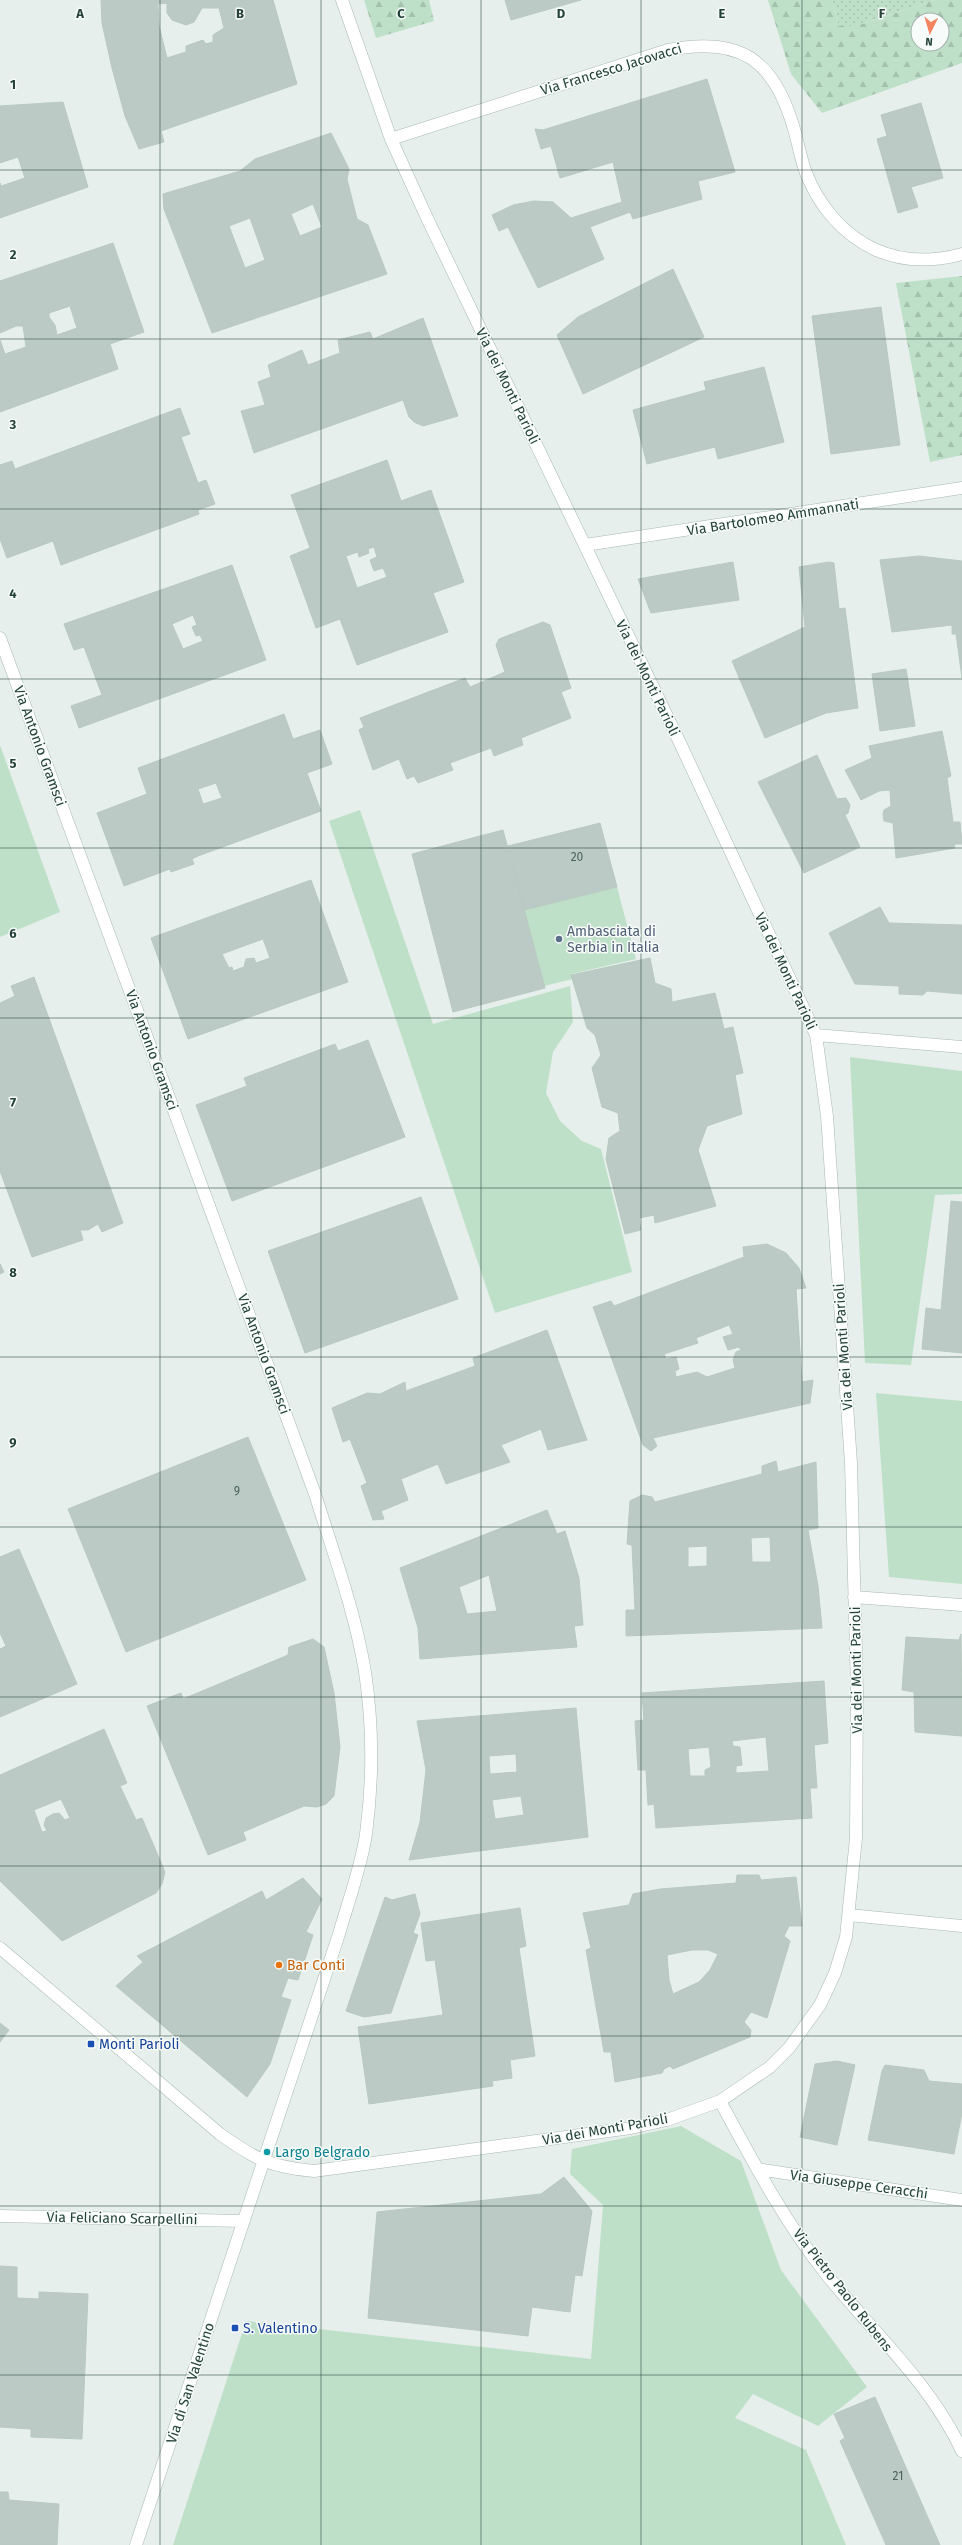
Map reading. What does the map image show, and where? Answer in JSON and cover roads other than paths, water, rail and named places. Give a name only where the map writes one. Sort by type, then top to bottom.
[{"type":"street","points":[[342,0],[392,139]]},
{"type":"street","name":"Via Francesco Jacovacci","points":[[392,139],[481,109],[668,50],[708,44],[723,46],[752,59],[768,72],[775,82],[794,127],[806,172],[812,187],[830,215],[842,228],[870,247],[888,255],[932,260],[962,254]]},
{"type":"street","name":"Via dei Monti Parioli","points":[[262,2162],[287,2168],[314,2171],[631,2128],[667,2120],[720,2101],[770,2067],[789,2048],[820,2005],[835,1973],[846,1937],[856,1838],[857,1691],[849,1431],[827,1116],[816,1035],[585,545],[427,218],[392,139]]},
{"type":"street","name":"Via Bartolomeo Ammannati","points":[[585,545],[962,488]]},
{"type":"street","name":"Via Antonio Gramsci","points":[[0,638],[315,1494],[342,1580],[364,1671],[371,1755],[365,1836],[339,1934],[262,2162]]},
{"type":"street","points":[[816,1035],[962,1047]]},
{"type":"street","points":[[854,1597],[962,1605]]},
{"type":"street","points":[[849,1915],[962,1926]]},
{"type":"street","points":[[0,1948],[220,2134],[262,2162],[244,2221]]},
{"type":"street","name":"Via Pietro Paolo Rubens","points":[[720,2101],[757,2169],[789,2222],[825,2272],[939,2408],[962,2451]]},
{"type":"street","name":"Via Giuseppe Ceracchi","points":[[757,2169],[962,2200]]},
{"type":"street","name":"Via Feliciano Scarpellini","points":[[0,2216],[244,2221]]},
{"type":"street","name":"Via di San Valentino","points":[[136,2545],[244,2221]]},
{"type":"place","name":"Ambasciata di Serbia in Italia","points":[[559,939]]},
{"type":"place","name":"Bar Conti","points":[[279,1965]]},
{"type":"place","name":"Monti Parioli","points":[[91,2044]]},
{"type":"place","name":"Largo Belgrado","points":[[267,2152]]},
{"type":"place","name":"S. Valentino","points":[[235,2328]]}]
